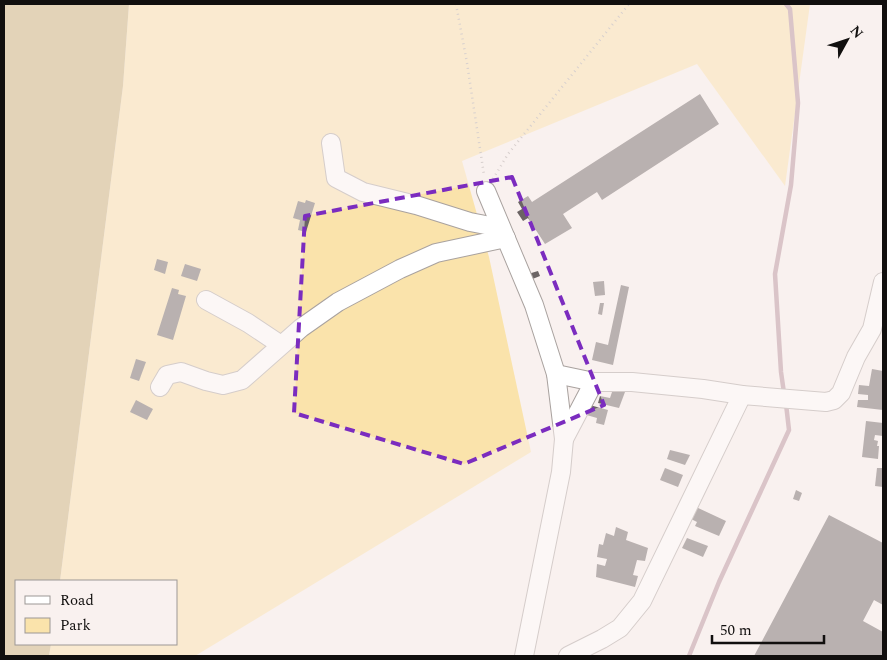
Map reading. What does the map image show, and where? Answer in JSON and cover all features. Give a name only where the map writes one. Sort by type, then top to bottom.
[{"type":"street","points":[[331,143],[336,178],[363,192],[416,205],[504,233]]},
{"type":"street","points":[[486,191],[534,305],[556,374],[564,439],[561,472],[524,656]]},
{"type":"street","points":[[160,387],[167,375],[180,372],[224,385],[242,380],[301,328],[338,302],[400,269],[436,253],[504,233]]},
{"type":"street","points":[[556,374],[594,382],[632,382],[795,400],[826,402],[834,400],[841,393],[856,357],[872,329],[883,282]]},
{"type":"street","points":[[206,300],[248,323],[281,345]]},
{"type":"street","points":[[564,439],[594,382]]},
{"type":"street","points":[[568,656],[620,628],[642,601],[742,395]]},
{"type":"path","points":[[456,4],[467,63],[486,191]]},
{"type":"path","points":[[486,191],[508,154],[629,4]]},
{"type":"highlighted area","points":[[512,177],[604,405],[464,464],[294,413],[305,216]]},
{"type":"green space","points":[[129,4],[810,4],[785,186],[697,64],[462,161],[489,257],[531,452],[195,656],[49,656],[51,645],[178,645],[178,580],[60,580],[123,86]]},
{"type":"shaded area","points":[[4,4],[129,4],[123,86],[60,580],[15,580],[15,645],[51,645],[49,656],[4,656]]},
{"type":"building","points":[[700,94],[719,124],[602,200],[597,192],[563,214],[572,228],[545,244],[528,218],[523,221],[517,212],[522,209],[518,202],[528,196],[532,202]]},
{"type":"building","points":[[306,200],[315,203],[306,232],[298,230],[300,220],[293,218],[298,201],[305,203]]},
{"type":"building","points":[[157,259],[168,262],[165,274],[154,270]]},
{"type":"building","points":[[185,264],[201,269],[197,281],[181,276]]},
{"type":"building","points":[[538,271],[540,276],[530,280],[528,274]]},
{"type":"building","points":[[604,281],[605,295],[595,296],[593,282]]},
{"type":"building","points":[[621,285],[629,287],[613,365],[592,360],[596,342],[608,345]]},
{"type":"building","points":[[172,288],[179,290],[178,294],[186,296],[173,340],[157,335]]},
{"type":"building","points":[[600,303],[604,303],[602,315],[598,314]]},
{"type":"building","points":[[136,359],[146,362],[139,381],[130,378]]},
{"type":"building","points":[[872,369],[883,371],[883,410],[857,407],[858,400],[868,400],[868,395],[858,394],[859,385],[869,386]]},
{"type":"building","points":[[613,389],[625,392],[619,408],[598,403],[600,396],[610,398]]},
{"type":"building","points":[[136,400],[153,409],[147,420],[130,412]]},
{"type":"building","points":[[586,404],[608,410],[604,425],[596,423],[597,418],[583,414]]},
{"type":"building","points":[[866,421],[883,423],[883,436],[875,435],[874,440],[878,441],[878,459],[862,457]]},
{"type":"building","points":[[670,450],[690,455],[685,465],[667,459]]},
{"type":"building","points":[[665,468],[683,475],[678,487],[660,480]]},
{"type":"building","points":[[877,468],[883,468],[883,487],[875,486]]},
{"type":"building","points":[[796,490],[802,493],[799,501],[793,499]]},
{"type":"building","points":[[696,507],[726,521],[719,536],[695,526],[697,522],[691,519]]},
{"type":"building","points":[[829,515],[883,543],[883,605],[874,600],[863,621],[883,632],[883,656],[754,656]]},
{"type":"building","points":[[616,527],[628,532],[626,540],[648,548],[645,561],[637,560],[633,575],[638,576],[635,587],[596,577],[597,564],[605,566],[607,559],[597,557],[599,544],[603,545],[606,533],[614,536]]},
{"type":"building","points":[[687,538],[708,546],[703,557],[682,548]]},
{"type":"waterway","points":[[784,393],[775,274],[791,185],[798,103],[790,9],[786,4]]},
{"type":"waterway","points":[[689,656],[719,582],[789,430],[786,404]]}]
